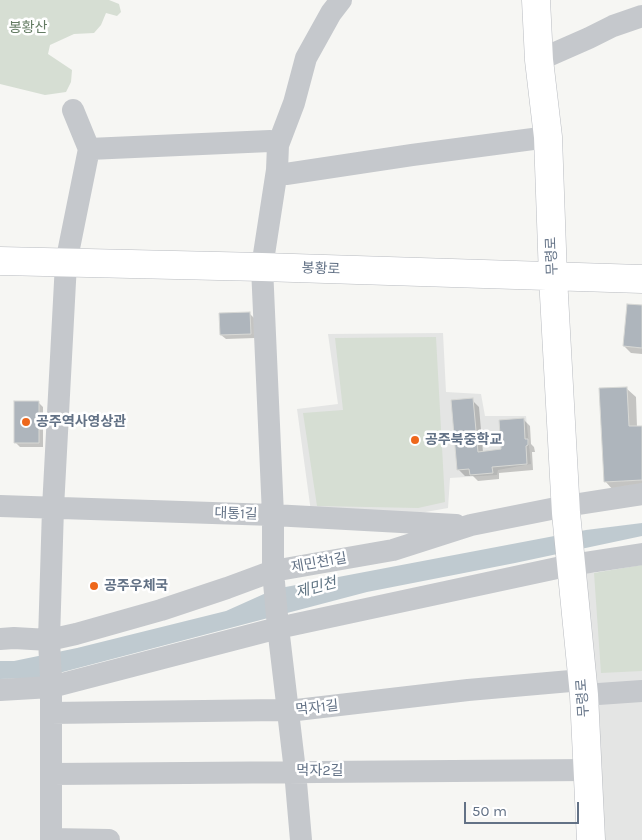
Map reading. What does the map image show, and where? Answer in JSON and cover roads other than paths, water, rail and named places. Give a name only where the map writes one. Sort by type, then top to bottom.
[{"type":"main road","name":"무령로","points":[[536,0],[539,60],[548,137],[553,276],[566,510],[583,687],[591,840]]},
{"type":"main road","name":"봉황로","points":[[0,261],[642,279]]},
{"type":"street","points":[[301,840],[273,578],[273,515],[262,267],[277,170],[278,145],[294,103],[306,58],[331,13],[342,0]]},
{"type":"street","points":[[539,60],[613,26],[642,16]]},
{"type":"street","points":[[73,110],[89,149],[66,263],[53,508],[49,640],[52,774],[51,840],[109,840]]},
{"type":"street","points":[[277,170],[286,174],[548,137]]},
{"type":"street","points":[[89,149],[270,141],[278,145]]},
{"type":"street","name":"제민천1길","points":[[0,639],[49,640],[101,628],[226,588],[393,550],[471,526],[566,510],[642,494]]},
{"type":"street","name":"대통1길","points":[[0,506],[273,515],[471,526]]},
{"type":"street","points":[[0,690],[51,684],[277,624],[570,561],[642,554]]},
{"type":"street","name":"먹자1길","points":[[51,713],[288,711],[468,690],[583,687],[642,691]]},
{"type":"street","name":"먹자2길","points":[[52,774],[588,770]]},
{"type":"water","name":"제민천","points":[[642,523],[642,536],[367,592],[40,678],[0,679],[0,661],[14,661],[77,648],[226,611],[275,589],[586,530]]},
{"type":"place","name":"공주역사영상관","points":[[26,422]]},
{"type":"place","name":"공주북중학교","points":[[415,440]]},
{"type":"place","name":"공주우체국","points":[[94,586]]},
{"type":"park label","name":"봉황산","points":[[28,28]]}]
